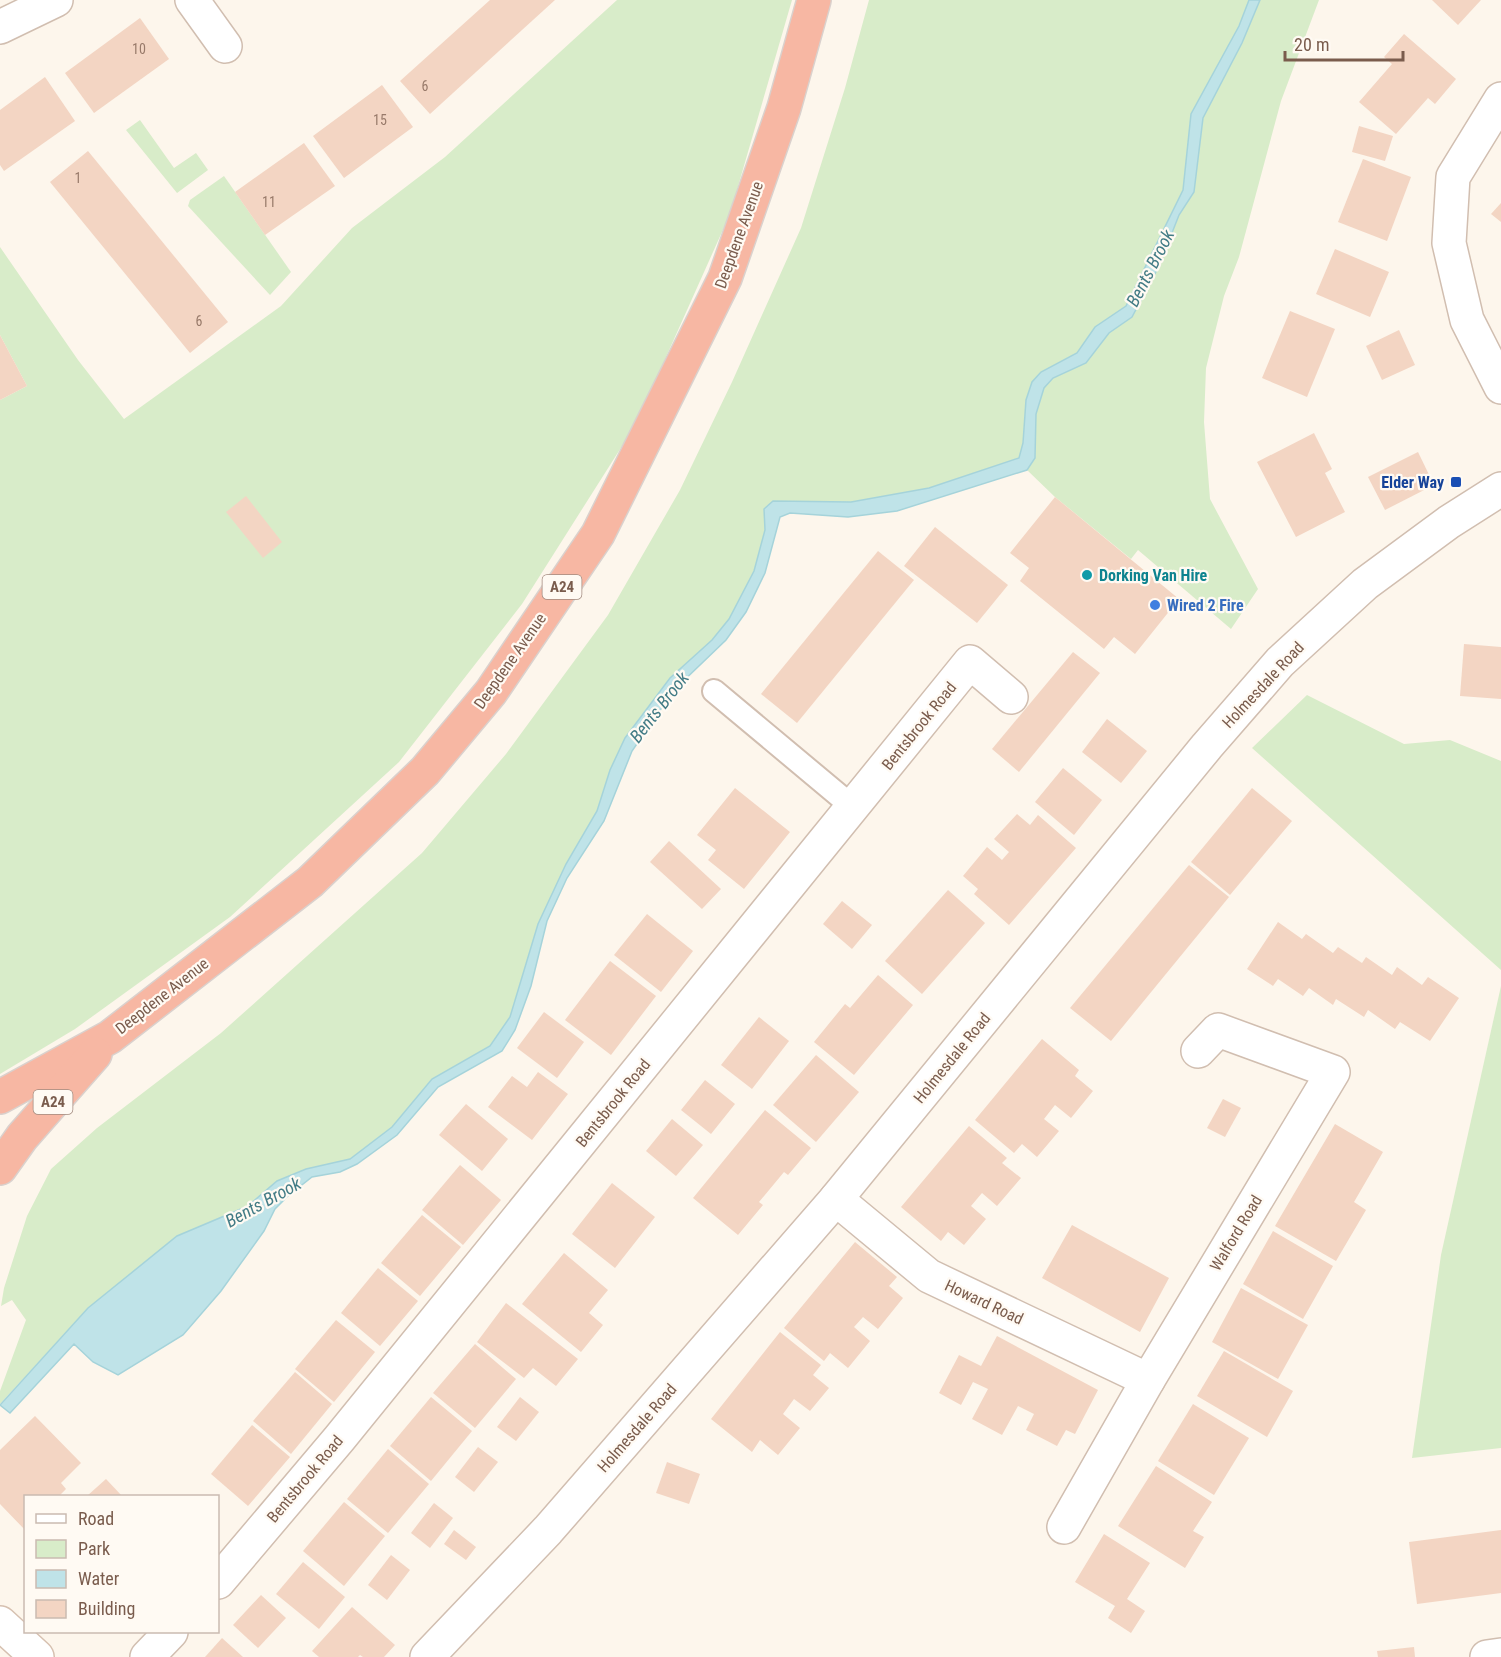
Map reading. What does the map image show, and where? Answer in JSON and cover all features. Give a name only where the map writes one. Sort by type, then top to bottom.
[{"type":"highway","name":"Deepdene Avenue","points":[[0,1097],[110,1037],[310,882],[425,771],[498,682],[598,534],[725,278],[784,108],[814,0]]},
{"type":"highway","name":"Deepdene Avenue","points":[[0,1168],[22,1137],[110,1037]]},
{"type":"street","points":[[0,27],[56,0]]},
{"type":"street","points":[[192,0],[225,46]]},
{"type":"street","points":[[1501,99],[1453,177],[1449,243],[1467,320],[1501,387]]},
{"type":"street","name":"Holmesdale Road","points":[[428,1657],[548,1530],[836,1199],[1207,746],[1280,662],[1365,584],[1449,522],[1501,489]]},
{"type":"street","name":"Bentsbrook Road","points":[[219,1581],[339,1439],[854,808],[970,662],[1011,697]]},
{"type":"street","name":"Walford Road","points":[[1064,1527],[1148,1380],[1334,1072],[1218,1030],[1198,1051]]},
{"type":"street","name":"Howard Road","points":[[836,1199],[929,1276],[1148,1380]]},
{"type":"street","points":[[0,1623],[37,1657]]},
{"type":"street","points":[[147,1657],[170,1633]]},
{"type":"street","points":[[1487,1657],[1501,1655]]},
{"type":"lane","points":[[714,692],[854,808]]},
{"type":"green space","points":[[617,0],[792,0],[730,214],[636,424],[522,604],[399,762],[230,917],[75,1029],[0,1074],[0,400],[27,386],[0,335],[0,247],[78,360],[124,419],[281,306],[352,228],[445,157]]},
{"type":"green space","points":[[869,0],[1249,0],[1239,26],[1191,114],[1183,190],[1126,306],[1096,327],[1077,353],[1041,372],[1026,400],[1023,443],[1019,458],[929,488],[851,502],[773,501],[754,571],[729,619],[712,640],[670,678],[625,738],[610,770],[597,811],[566,864],[538,924],[510,1017],[490,1046],[432,1079],[392,1127],[350,1159],[306,1169],[277,1181],[248,1206],[177,1236],[88,1308],[0,1404],[0,1391],[26,1320],[12,1300],[1,1306],[4,1288],[27,1216],[51,1169],[97,1128],[221,1033],[422,853],[506,754],[608,615],[680,490],[732,382],[801,228],[845,88]]},
{"type":"green space","points":[[1260,0],[1319,0],[1281,101],[1239,257],[1224,296],[1206,368],[1204,422],[1210,499],[1258,589],[1231,629],[1138,550],[1131,559],[1055,497],[1027,470],[1035,458],[1036,414],[1044,388],[1052,378],[1086,363],[1109,333],[1132,317],[1159,266],[1179,215],[1194,192],[1203,118],[1242,43]]},
{"type":"green space","points":[[140,120],[174,168],[196,153],[208,170],[177,193],[126,130]]},
{"type":"green space","points":[[224,176],[291,272],[270,295],[188,206],[190,200]]},
{"type":"green space","points":[[1307,695],[1404,744],[1450,740],[1501,761],[1501,970],[1252,748]]},
{"type":"green space","points":[[1501,986],[1501,1448],[1412,1458],[1441,1255]]},
{"type":"water","name":"Bents Brook","points":[[1249,0],[1260,0],[1242,43],[1203,118],[1194,192],[1179,215],[1159,266],[1132,317],[1109,333],[1086,363],[1053,378],[1044,388],[1036,414],[1035,458],[1027,470],[897,511],[848,517],[790,513],[780,517],[765,573],[746,612],[726,640],[674,690],[632,751],[604,821],[567,878],[547,921],[531,986],[515,1030],[502,1051],[438,1087],[397,1135],[357,1164],[340,1172],[312,1177],[288,1196],[275,1209],[264,1231],[221,1291],[183,1335],[118,1375],[93,1362],[74,1344],[10,1413],[0,1405],[88,1308],[177,1236],[248,1206],[277,1181],[306,1169],[350,1159],[392,1127],[432,1079],[490,1046],[510,1017],[538,924],[566,864],[597,811],[610,770],[625,738],[670,678],[712,640],[729,619],[754,571],[765,530],[764,509],[773,501],[851,502],[929,488],[1019,458],[1023,443],[1026,400],[1032,382],[1041,372],[1077,353],[1095,327],[1126,306],[1183,190],[1191,114],[1239,26]]},
{"type":"building","points":[[490,0],[555,0],[430,114],[400,81]]},
{"type":"building","points":[[1432,0],[1481,0],[1458,25]]},
{"type":"building","points":[[140,18],[169,59],[94,113],[65,73]]},
{"type":"building","points":[[1404,34],[1456,79],[1435,104],[1428,98],[1396,134],[1359,102],[1392,64],[1384,57]]},
{"type":"building","points":[[45,77],[75,121],[4,171],[0,165],[0,110]]},
{"type":"building","points":[[382,85],[413,127],[344,178],[313,136]]},
{"type":"building","points":[[1359,126],[1393,136],[1385,161],[1352,152]]},
{"type":"building","points":[[304,143],[335,186],[265,235],[235,192]]},
{"type":"building","points":[[88,151],[228,322],[190,353],[50,182]]},
{"type":"building","points":[[1363,159],[1411,177],[1387,241],[1338,222]]},
{"type":"building","points":[[1501,203],[1501,222],[1491,214]]},
{"type":"building","points":[[1335,249],[1389,272],[1370,317],[1316,294]]},
{"type":"building","points":[[1290,311],[1335,329],[1307,397],[1262,378]]},
{"type":"building","points":[[1399,330],[1415,365],[1382,380],[1366,346]]},
{"type":"building","points":[[0,335],[27,386],[0,400]]},
{"type":"building","points":[[1314,433],[1332,469],[1325,473],[1345,512],[1296,537],[1257,462]]},
{"type":"building","points":[[1418,452],[1434,485],[1385,510],[1368,477]]},
{"type":"building","points":[[246,496],[282,542],[263,558],[226,512]]},
{"type":"building","name":"Dorking Van Hire","points":[[1055,497],[1179,599],[1135,654],[1114,637],[1104,649],[1020,581],[1029,568],[1010,553]]},
{"type":"building","points":[[935,527],[1008,585],[977,623],[904,566]]},
{"type":"building","points":[[878,551],[914,580],[797,723],[761,694]]},
{"type":"building","points":[[1464,644],[1501,647],[1501,699],[1460,696]]},
{"type":"building","points":[[1073,652],[1100,673],[1019,772],[992,749]]},
{"type":"building","points":[[1107,719],[1147,751],[1121,783],[1082,752]]},
{"type":"building","points":[[1063,768],[1102,800],[1074,835],[1035,802]]},
{"type":"building","points":[[735,788],[790,832],[744,889],[708,860],[716,850],[697,835]]},
{"type":"building","points":[[1252,788],[1292,821],[1230,895],[1191,862]]},
{"type":"building","points":[[1017,814],[1030,825],[1038,815],[1076,848],[1009,925],[974,894],[978,889],[963,876],[987,847],[1002,860],[1009,852],[994,839]]},
{"type":"building","points":[[669,841],[721,889],[702,909],[650,862]]},
{"type":"building","points":[[1189,865],[1229,897],[1111,1041],[1070,1008]]},
{"type":"building","points":[[948,890],[985,923],[922,994],[885,961]]},
{"type":"building","points":[[842,901],[872,925],[852,949],[823,924]]},
{"type":"building","points":[[647,914],[693,951],[661,992],[614,955]]},
{"type":"building","points":[[1278,922],[1302,939],[1306,934],[1333,953],[1338,947],[1362,963],[1366,957],[1392,975],[1397,967],[1422,985],[1428,977],[1459,998],[1430,1041],[1400,1022],[1395,1029],[1368,1010],[1364,1017],[1336,999],[1333,1005],[1309,988],[1303,996],[1278,979],[1273,986],[1247,969]]},
{"type":"building","points":[[610,961],[656,996],[611,1055],[565,1020]]},
{"type":"building","points":[[878,975],[913,1005],[854,1075],[814,1042],[845,1004],[850,1008]]},
{"type":"building","points":[[544,1012],[584,1042],[557,1078],[517,1048]]},
{"type":"building","points":[[759,1017],[789,1041],[752,1089],[721,1065]]},
{"type":"building","points":[[1042,1039],[1079,1070],[1075,1076],[1093,1091],[1071,1118],[1055,1105],[1044,1119],[1059,1131],[1037,1157],[1022,1144],[1014,1153],[975,1120]]},
{"type":"building","points":[[816,1055],[859,1092],[816,1142],[773,1105]]},
{"type":"building","points":[[538,1072],[568,1094],[532,1140],[488,1107],[512,1076],[527,1087]]},
{"type":"building","points":[[705,1080],[735,1104],[711,1134],[681,1110]]},
{"type":"building","points":[[1223,1099],[1241,1108],[1225,1137],[1207,1128]]},
{"type":"building","points":[[466,1104],[508,1139],[482,1171],[439,1135]]},
{"type":"building","points":[[765,1110],[811,1148],[788,1175],[784,1172],[759,1202],[763,1205],[738,1235],[693,1198]]},
{"type":"building","points":[[672,1119],[703,1145],[676,1176],[646,1151]]},
{"type":"building","points":[[1335,1124],[1383,1152],[1354,1202],[1366,1210],[1336,1261],[1275,1226]]},
{"type":"building","points":[[969,1126],[1007,1158],[1002,1163],[1021,1178],[997,1206],[982,1193],[971,1206],[986,1219],[964,1245],[948,1232],[941,1241],[901,1207]]},
{"type":"building","points":[[460,1165],[501,1200],[463,1245],[422,1210]]},
{"type":"building","points":[[612,1183],[655,1217],[615,1268],[572,1234]]},
{"type":"building","points":[[422,1215],[461,1247],[420,1296],[381,1263]]},
{"type":"building","points":[[1072,1225],[1169,1278],[1140,1332],[1042,1278]]},
{"type":"building","points":[[1273,1231],[1333,1266],[1303,1319],[1243,1284]]},
{"type":"building","points":[[855,1242],[897,1277],[889,1286],[903,1298],[878,1329],[863,1317],[854,1327],[870,1341],[848,1368],[830,1353],[824,1361],[784,1328]]},
{"type":"building","points":[[564,1253],[608,1290],[589,1313],[603,1325],[581,1352],[522,1304]]},
{"type":"building","points":[[378,1268],[418,1301],[380,1346],[341,1313]]},
{"type":"building","points":[[1241,1288],[1308,1325],[1278,1379],[1212,1342]]},
{"type":"building","points":[[506,1303],[578,1359],[556,1386],[533,1368],[524,1378],[477,1342]]},
{"type":"building","points":[[336,1320],[375,1352],[334,1402],[295,1369]]},
{"type":"building","points":[[780,1332],[821,1365],[813,1375],[829,1388],[810,1411],[794,1399],[783,1414],[800,1428],[778,1455],[760,1440],[752,1452],[711,1419]]},
{"type":"building","points":[[997,1336],[1098,1390],[1075,1434],[1066,1430],[1057,1446],[1026,1430],[1034,1414],[1018,1406],[1002,1435],[972,1419],[988,1389],[973,1382],[961,1405],[939,1393],[959,1355],[981,1366]]},
{"type":"building","points":[[475,1344],[516,1379],[475,1428],[433,1393]]},
{"type":"building","points":[[1224,1351],[1293,1391],[1267,1437],[1197,1396]]},
{"type":"building","points":[[295,1372],[332,1404],[291,1454],[253,1421]]},
{"type":"building","points":[[431,1397],[472,1431],[431,1481],[390,1446]]},
{"type":"building","points":[[520,1397],[539,1412],[516,1441],[497,1427]]},
{"type":"building","points":[[1193,1404],[1249,1438],[1214,1495],[1158,1461]]},
{"type":"building","points":[[35,1416],[81,1463],[61,1483],[66,1489],[60,1495],[24,1495],[24,1529],[0,1504],[0,1450]]},
{"type":"building","points":[[252,1425],[290,1457],[248,1506],[211,1474]]},
{"type":"building","points":[[478,1447],[498,1462],[474,1492],[455,1477]]},
{"type":"building","points":[[388,1449],[429,1484],[388,1533],[347,1499]]},
{"type":"building","points":[[667,1462],[700,1474],[689,1504],[656,1493]]},
{"type":"building","points":[[1156,1466],[1212,1502],[1193,1531],[1204,1537],[1185,1568],[1118,1526]]},
{"type":"building","points":[[106,1479],[121,1495],[88,1495]]},
{"type":"building","points":[[344,1502],[385,1536],[344,1586],[303,1551]]},
{"type":"building","points":[[434,1503],[453,1518],[430,1548],[411,1533]]},
{"type":"building","points":[[454,1530],[476,1547],[466,1560],[444,1544]]},
{"type":"building","points":[[1501,1530],[1501,1593],[1417,1604],[1409,1542]]},
{"type":"building","points":[[1104,1534],[1150,1563],[1127,1599],[1145,1611],[1131,1633],[1108,1618],[1115,1606],[1075,1582]]},
{"type":"building","points":[[391,1555],[410,1570],[387,1600],[368,1585]]},
{"type":"building","points":[[303,1562],[345,1597],[319,1629],[276,1594]]},
{"type":"building","points":[[261,1595],[286,1618],[258,1648],[233,1625]]},
{"type":"building","points":[[352,1607],[395,1645],[384,1657],[360,1655],[358,1657],[319,1657],[312,1651]]},
{"type":"building","points":[[222,1638],[243,1657],[205,1657]]},
{"type":"building","points":[[1414,1647],[1415,1657],[1378,1657],[1377,1651]]},
{"type":"place","name":"Elder Way","points":[[1456,482]]},
{"type":"place","name":"Dorking Van Hire","points":[[1087,575]]},
{"type":"place","name":"Wired 2 Fire","points":[[1155,605]]}]
